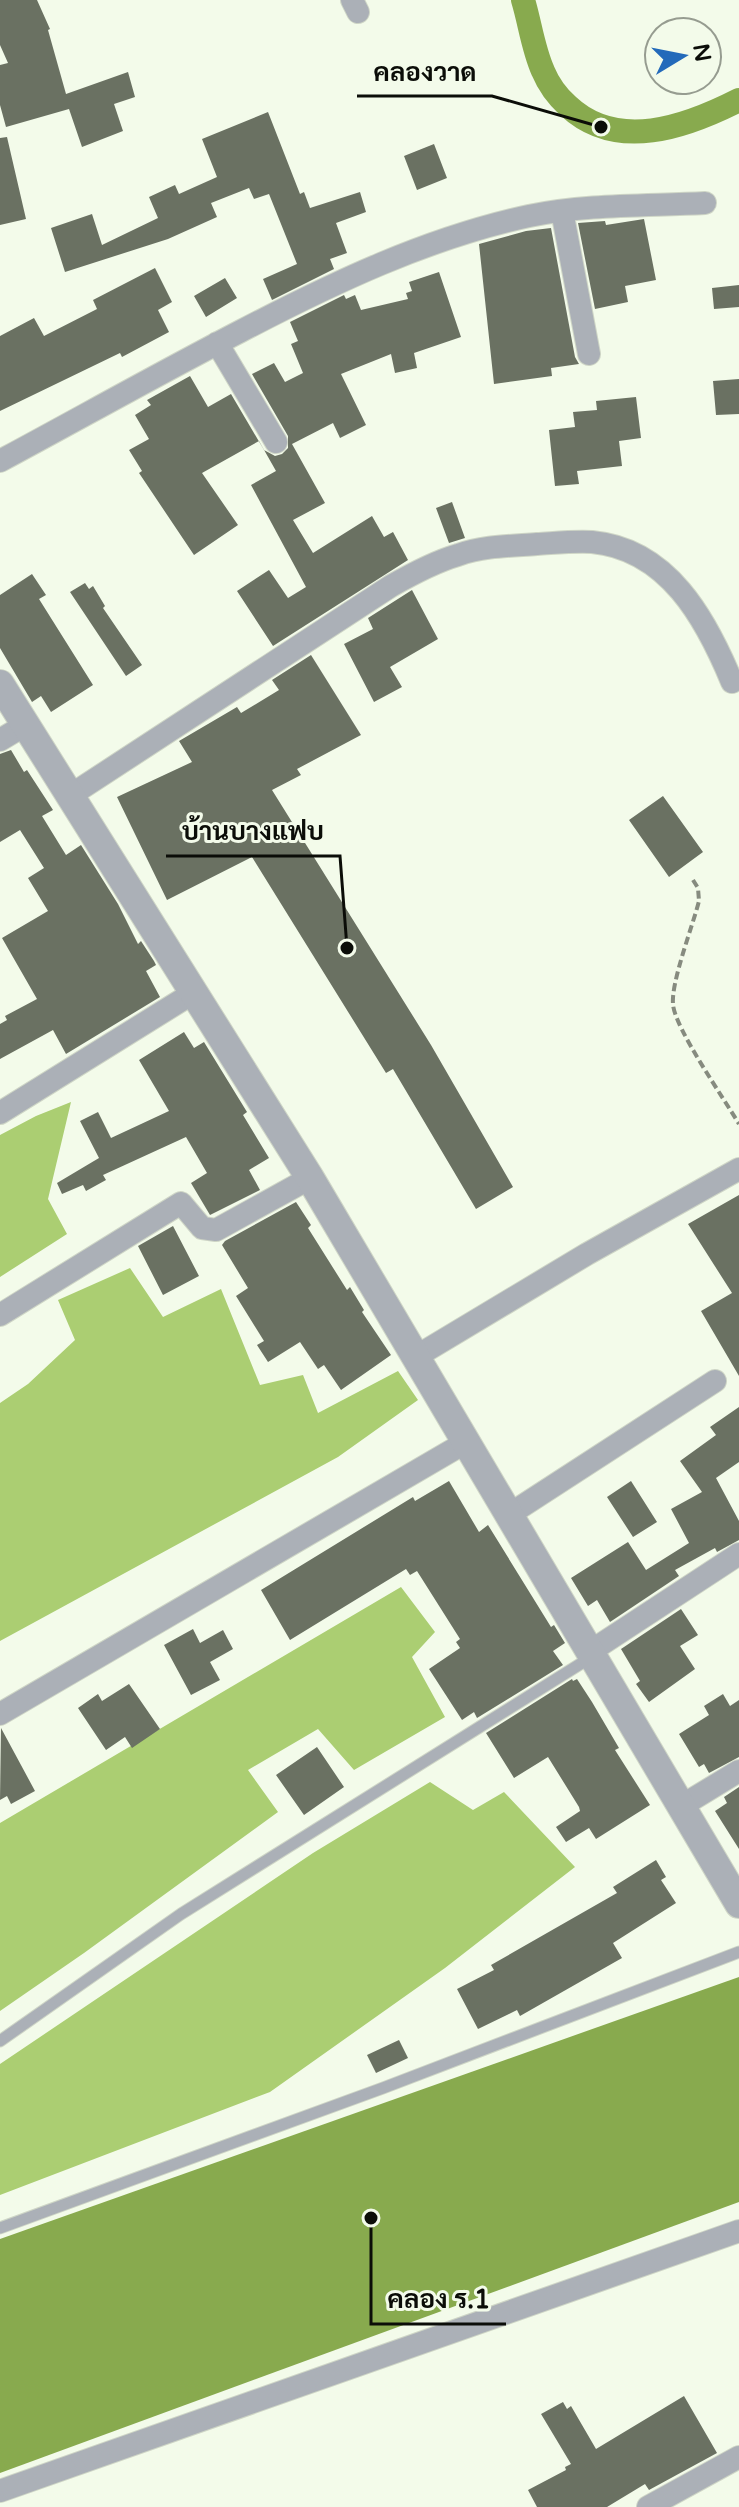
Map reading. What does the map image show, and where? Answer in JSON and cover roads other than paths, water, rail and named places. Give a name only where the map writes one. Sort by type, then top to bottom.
[{"type":"street","points":[[0,461],[326,287],[452,237],[562,211],[705,203]]},
{"type":"street","points":[[562,211],[589,354]]},
{"type":"street","points":[[217,343],[276,442]]},
{"type":"street","points":[[71,795],[391,586],[441,561],[481,549],[591,542],[618,548],[641,558],[673,582],[695,607],[732,682]]},
{"type":"street","points":[[0,684],[310,1178],[739,1904]]},
{"type":"street","points":[[0,740],[25,725]]},
{"type":"street","points":[[0,1113],[193,993]]},
{"type":"street","points":[[417,1356],[587,1254],[739,1169]]},
{"type":"street","points":[[0,1315],[181,1203],[202,1228],[216,1230],[310,1178]]},
{"type":"street","points":[[510,1514],[715,1381]]},
{"type":"street","points":[[0,1714],[468,1441]]},
{"type":"street","points":[[593,1653],[739,1554]]},
{"type":"street","points":[[683,1805],[739,1771]]},
{"type":"street","points":[[0,2491],[739,2231]]},
{"type":"street","points":[[648,2507],[739,2457]]},
{"type":"lane","points":[[0,2041],[181,1914],[593,1653]]},
{"type":"lane","points":[[0,2228],[383,2088],[739,1952]]},
{"type":"waterway","points":[[523,0],[545,76],[564,102],[587,120],[608,128],[652,130],[697,119],[739,100]]},
{"type":"place","name":"คลองวาด","points":[[601,127]]},
{"type":"place","name":"บ้านบางแฟบ","points":[[347,948]]},
{"type":"place","name":"คลอง ร.1","points":[[371,2218]]}]
